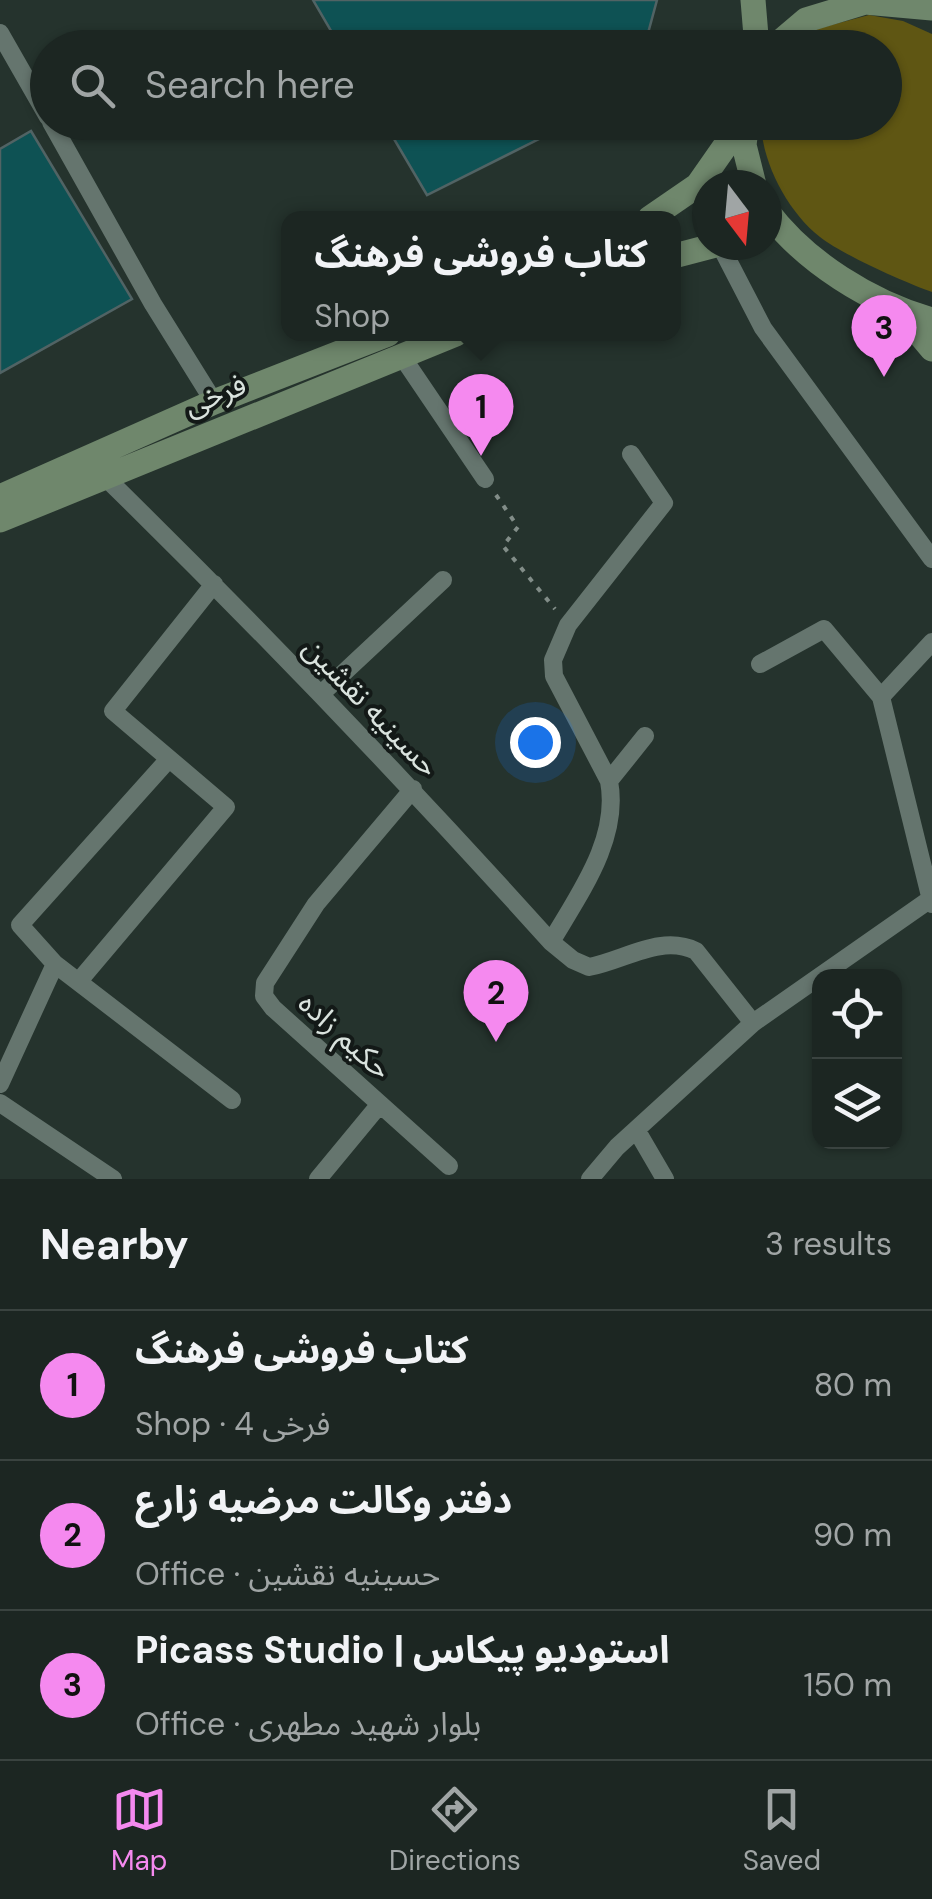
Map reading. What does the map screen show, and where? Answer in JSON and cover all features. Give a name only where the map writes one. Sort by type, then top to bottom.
[{"type":"main road","points":[[753,0],[756,30]]},
{"type":"main road","points":[[794,30],[806,20],[864,1],[932,8]]},
{"type":"main road","points":[[660,211],[698,185],[732,140]]},
{"type":"main road","points":[[744,140],[750,170]]},
{"type":"main road","points":[[782,225],[804,248],[854,285],[900,311],[932,320]]},
{"type":"main road","points":[[782,244],[804,248]]},
{"type":"main road","points":[[900,311],[932,350]]},
{"type":"main road","name":"فرخی","points":[[0,496],[214,402],[395,344]]},
{"type":"main road","name":"فرخی","points":[[0,520],[395,344]]},
{"type":"street","points":[[0,32],[30,86]]},
{"type":"street","points":[[60,140],[153,304],[214,402]]},
{"type":"street","points":[[726,260],[763,328],[932,560]]},
{"type":"street","points":[[395,344],[485,479]]},
{"type":"street","points":[[552,942],[604,842],[612,798],[609,781],[554,676],[553,660],[568,625],[664,503],[631,454]]},
{"type":"street","name":"حسینیه نقشین","points":[[104,476],[321,694],[573,960],[589,967],[666,944],[683,944],[696,951],[753,1023]]},
{"type":"street","points":[[321,694],[443,580]]},
{"type":"street","points":[[79,981],[226,807],[113,711],[214,584]]},
{"type":"street","points":[[590,1179],[617,1147],[753,1023],[932,900],[881,697],[824,629],[760,664]]},
{"type":"street","points":[[881,697],[932,642]]},
{"type":"street","points":[[609,781],[644,736]]},
{"type":"street","points":[[168,760],[20,925],[55,964],[232,1100]]},
{"type":"street","name":"حکیم زاده","points":[[413,789],[316,904],[265,983],[264,996],[449,1166]]},
{"type":"street","points":[[0,1084],[55,964]]},
{"type":"street","points":[[0,1102],[94,1174],[113,1179]]},
{"type":"street","points":[[318,1179],[380,1104]]},
{"type":"street","points":[[637,1131],[666,1179]]},
{"type":"path","points":[[485,479],[518,527],[503,546],[568,625]]},
{"type":"shaded area","points":[[869,15],[903,21],[932,34],[932,292],[858,260],[808,227],[782,191],[782,170],[772,170],[763,140],[902,140],[902,30],[813,30]]},
{"type":"building","points":[[313,0],[657,0],[649,30],[330,30]]},
{"type":"building","points":[[30,132],[30,140],[36,140],[132,299],[0,373],[0,149]]},
{"type":"building","points":[[395,140],[537,140],[427,195]]},
{"type":"place","name":"Picass Studio | استودیو پیکاس","points":[[884,377]]},
{"type":"place","name":"کتاب فروشی فرهنگ","points":[[481,456]]},
{"type":"place","name":"دفتر وکالت مرضیه زارع","points":[[496,1042]]}]
